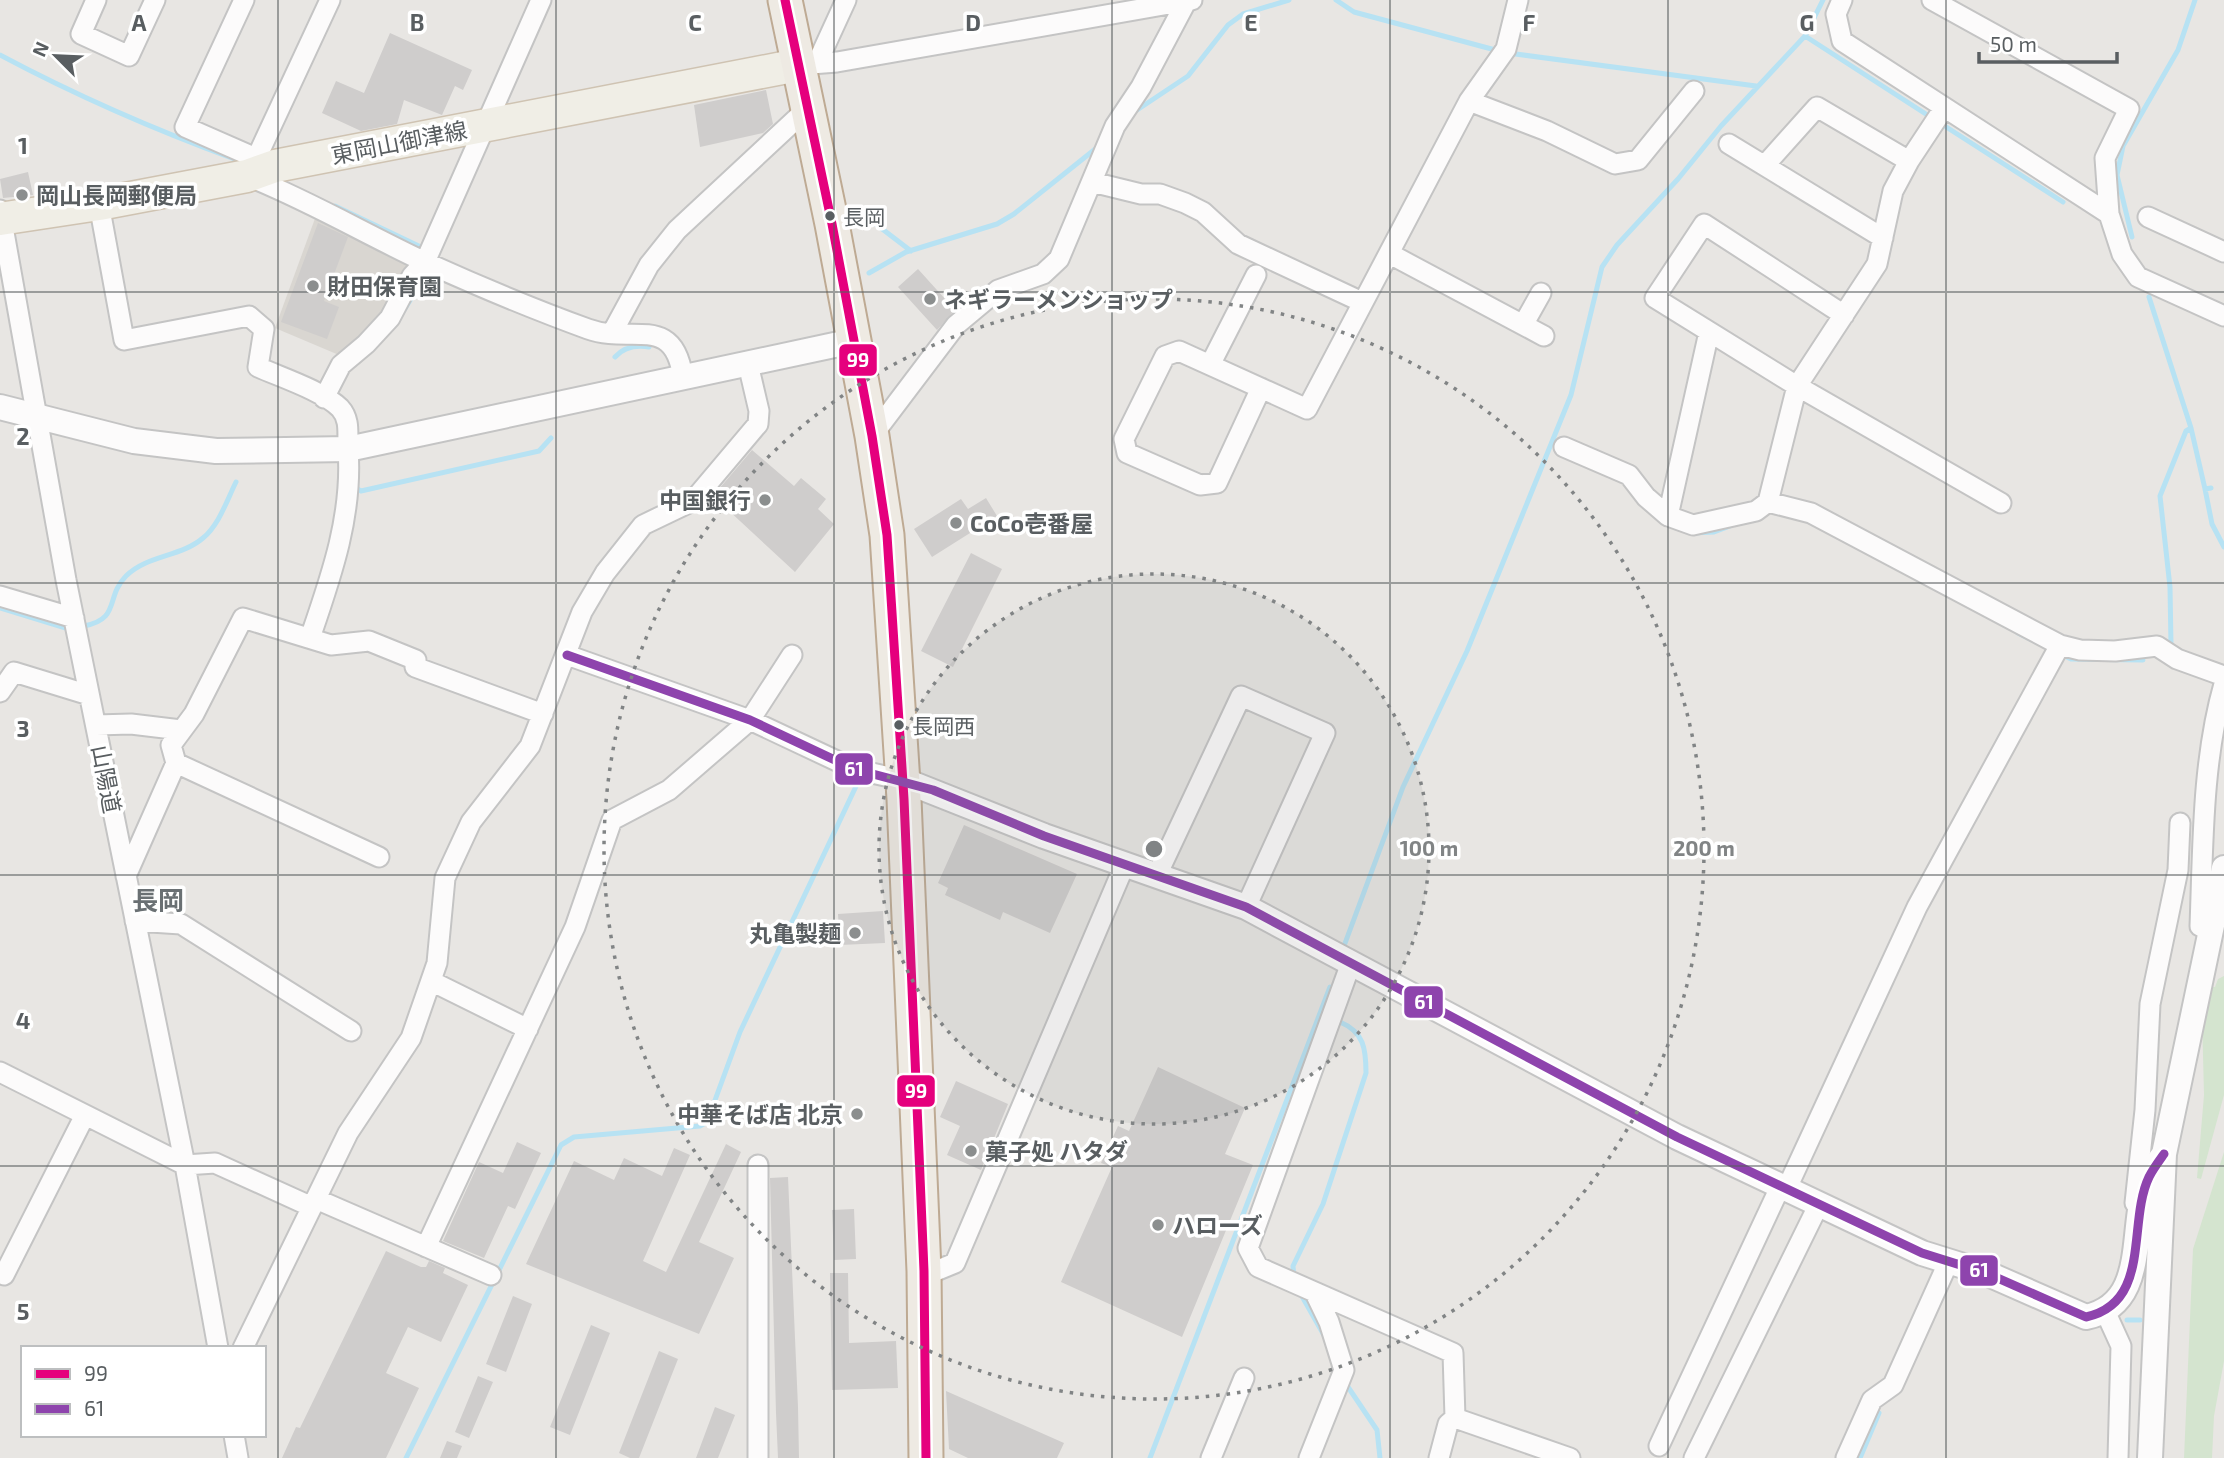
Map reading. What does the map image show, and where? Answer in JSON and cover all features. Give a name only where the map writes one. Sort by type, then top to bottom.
[{"type":"highway","points":[[785,0],[808,63],[808,108],[853,341],[876,430],[887,535],[903,780],[923,1271],[926,1458]]},
{"type":"main road","name":"東岡山御津線","points":[[1,216],[100,204],[259,167],[808,63]]},
{"type":"street","points":[[96,0],[81,34],[130,56],[155,0]]},
{"type":"street","points":[[244,0],[185,127],[259,167],[283,190],[425,262],[591,331],[652,335],[671,343],[680,358],[683,378]]},
{"type":"street","points":[[259,167],[330,0]]},
{"type":"street","points":[[324,398],[341,365],[366,344],[390,318],[412,276],[425,262],[541,0]]},
{"type":"street","points":[[808,63],[846,0]]},
{"type":"street","points":[[808,63],[837,62],[1189,0]]},
{"type":"street","points":[[876,430],[956,325],[998,290],[1042,274],[1059,259],[1115,126],[1141,87],[1189,0]]},
{"type":"street","points":[[1261,388],[1217,483],[1200,485],[1127,453],[1124,439],[1166,356],[1179,351],[1261,388],[1307,409],[1469,101],[1504,53],[1518,0]]},
{"type":"street","points":[[1842,0],[1836,14],[1842,41],[1939,116],[2109,214]]},
{"type":"street","points":[[1932,0],[2129,109],[2105,158],[2109,214],[2122,254],[2138,277],[2224,316]]},
{"type":"street","points":[[1469,101],[1547,131],[1615,164],[1638,160],[1694,91]]},
{"type":"street","points":[[1765,165],[1817,107],[1909,161]]},
{"type":"street","points":[[612,333],[649,265],[677,230],[808,108]]},
{"type":"street","points":[[1564,447],[1629,475],[1646,497],[1668,516],[1693,525],[1756,511],[1768,502],[1797,386],[1877,264],[1893,191],[1939,116]]},
{"type":"street","points":[[1730,144],[1883,238]]},
{"type":"street","points":[[1091,182],[1141,194],[1160,194],[1185,203],[1203,212],[1238,244],[1362,302]]},
{"type":"street","points":[[100,204],[124,340],[249,316],[264,329],[258,367],[324,398],[340,408],[348,422],[349,487],[334,569],[310,638]]},
{"type":"street","name":"山陽道","points":[[1,216],[74,618],[185,1165],[218,1346]]},
{"type":"street","points":[[2148,217],[2224,252]]},
{"type":"street","points":[[1844,315],[1704,224],[1655,298],[1797,386],[2001,503]]},
{"type":"street","points":[[1390,254],[1544,336]]},
{"type":"street","points":[[1210,365],[1256,275]]},
{"type":"street","points":[[1523,325],[1541,292]]},
{"type":"street","points":[[1668,516],[1709,332]]},
{"type":"street","points":[[0,407],[39,420],[134,441],[216,451],[348,449],[853,341]]},
{"type":"street","points":[[244,1346],[348,1133],[411,1038],[437,963],[445,878],[471,822],[530,746],[582,612],[599,583],[643,525],[693,501],[758,424],[759,411],[748,364]]},
{"type":"street","points":[[1768,502],[1811,513],[2058,650],[2115,651],[2157,646],[2177,659],[2224,676]]},
{"type":"street","points":[[0,596],[74,618]]},
{"type":"street","points":[[126,876],[176,763],[171,745],[194,714],[243,618],[331,645],[369,641],[416,660],[415,667],[543,714]]},
{"type":"street","points":[[1659,1446],[1917,907],[2058,650]]},
{"type":"street","points":[[567,655],[750,720],[854,769],[903,780],[1246,908],[1641,1119],[1948,1263],[1986,1273],[2085,1317],[2105,1311],[2120,1299],[2130,1273],[2148,1178],[2164,1154]]},
{"type":"street","points":[[426,1247],[575,927],[612,820],[669,790],[750,720],[792,655]]},
{"type":"street","points":[[0,692],[14,672],[89,695]]},
{"type":"street","points":[[2211,931],[2200,926],[2204,829],[2215,725],[2224,684]]},
{"type":"street","points":[[1157,875],[1241,696],[1325,733],[1246,908]]},
{"type":"street","points":[[96,725],[131,724],[181,730]]},
{"type":"street","points":[[176,763],[379,858]]},
{"type":"street","points":[[2130,1273],[2137,1159],[2145,1110],[2150,1004],[2178,870],[2180,823]]},
{"type":"street","points":[[923,1271],[938,1270],[955,1263],[1125,864]]},
{"type":"street","points":[[2150,1458],[2164,1154],[2215,957],[2211,931],[2224,868]]},
{"type":"street","points":[[135,920],[181,923],[351,1031]]},
{"type":"street","points":[[1351,962],[1248,1248],[1258,1267],[1453,1353],[1455,1418]]},
{"type":"street","points":[[431,981],[528,1029]]},
{"type":"street","points":[[0,1072],[185,1165],[215,1163],[491,1275]]},
{"type":"street","points":[[5,1275],[85,1115]]},
{"type":"street","points":[[758,1165],[758,1458]]},
{"type":"street","points":[[1694,1458],[1819,1204]]},
{"type":"street","points":[[1846,1458],[1872,1401],[1893,1385],[1948,1263]]},
{"type":"street","points":[[1302,1287],[1329,1322],[1344,1370],[1309,1458]]},
{"type":"street","points":[[2105,1311],[2121,1346],[2118,1458]]},
{"type":"street","points":[[1211,1458],[1244,1378]]},
{"type":"street","points":[[1439,1458],[1448,1424],[1455,1418]]},
{"type":"street","points":[[1455,1418],[1570,1458]]},
{"type":"street","points":[[234,1437],[238,1458]]},
{"type":"shaded area","points":[[317,213],[413,265],[391,308],[346,358],[275,328]]},
{"type":"green space","points":[[2224,976],[2224,1095],[2201,1179],[2197,1178],[2204,1095],[2202,1016],[2208,986],[2215,987],[2218,979]]},
{"type":"green space","points":[[2224,1152],[2224,1361],[2214,1416],[2212,1458],[2184,1458],[2193,1249]]},
{"type":"building","points":[[390,33],[472,70],[463,90],[455,86],[442,115],[404,100],[397,124],[361,131],[322,113],[336,81],[364,93]]},
{"type":"building","points":[[766,90],[773,124],[763,133],[700,147],[694,105]]},
{"type":"building","points":[[28,172],[33,195],[3,198],[0,179]]},
{"type":"building","points":[[318,223],[348,237],[324,301],[339,307],[327,339],[281,322]]},
{"type":"building","points":[[918,269],[955,310],[937,330],[898,287]]},
{"type":"building","points":[[752,450],[794,486],[801,478],[826,499],[818,509],[834,524],[795,572],[713,496]]},
{"type":"building","name":"CoCo壱番屋","points":[[986,498],[997,516],[932,557],[914,529],[961,499],[968,509]]},
{"type":"building","points":[[971,553],[1002,569],[953,667],[921,651]]},
{"type":"building","points":[[964,825],[1077,874],[1050,933],[1003,912],[1000,920],[945,895],[948,888],[938,883]]},
{"type":"building","points":[[883,911],[885,943],[840,945],[838,914]]},
{"type":"building","name":"ハローズ","points":[[1158,1067],[1245,1108],[1225,1154],[1253,1165],[1182,1337],[1061,1282],[1112,1167],[1101,1163],[1118,1126],[1129,1131]]},
{"type":"building","points":[[956,1081],[1008,1104],[981,1170],[947,1155],[960,1126],[940,1117]]},
{"type":"building","points":[[517,1142],[541,1153],[515,1209],[508,1206],[484,1258],[443,1241],[479,1162],[503,1173]]},
{"type":"building","points":[[726,1144],[741,1152],[699,1242],[734,1258],[699,1334],[526,1264],[574,1161],[614,1180],[624,1158],[662,1176],[674,1148],[690,1155],[643,1261],[666,1272]]},
{"type":"building","points":[[788,1177],[799,1458],[778,1458],[776,1413],[770,1178]]},
{"type":"building","points":[[854,1209],[856,1259],[834,1260],[832,1210]]},
{"type":"building","points":[[386,1251],[421,1267],[426,1267],[429,1261],[445,1268],[443,1273],[468,1285],[441,1342],[408,1327],[386,1373],[419,1388],[386,1458],[282,1458],[296,1427],[300,1428]]},
{"type":"building","points":[[830,1273],[848,1273],[849,1343],[896,1341],[898,1388],[832,1390]]},
{"type":"building","points":[[513,1296],[532,1304],[506,1372],[486,1364]]},
{"type":"building","points":[[591,1325],[610,1333],[570,1435],[550,1427]]},
{"type":"building","points":[[659,1351],[678,1359],[639,1458],[630,1458],[619,1453]]},
{"type":"building","points":[[478,1376],[493,1382],[469,1438],[455,1432]]},
{"type":"building","points":[[946,1391],[1064,1443],[1057,1458],[968,1458],[949,1449]]},
{"type":"building","points":[[715,1407],[735,1415],[718,1458],[696,1458]]},
{"type":"building","points":[[447,1441],[462,1446],[457,1458],[440,1458]]},
{"type":"waterway","points":[[1134,112],[1188,76],[1228,25],[1243,14],[1289,0]]},
{"type":"waterway","points":[[1336,0],[1354,12],[1499,51]]},
{"type":"waterway","points":[[1344,946],[1403,787],[1467,651],[1571,395],[1602,267],[1617,245],[1678,179],[1721,126],[1805,36],[1823,0]]},
{"type":"waterway","points":[[2132,237],[2117,175],[2123,146],[2178,50],[2195,0]]},
{"type":"waterway","points":[[1805,36],[1932,118]]},
{"type":"waterway","points":[[1508,53],[1756,86]]},
{"type":"waterway","points":[[0,55],[117,112],[237,160]]},
{"type":"waterway","points":[[1940,123],[2063,202]]},
{"type":"waterway","points":[[869,273],[906,252],[997,224],[1014,214],[1099,146]]},
{"type":"waterway","points":[[335,206],[425,249]]},
{"type":"waterway","points":[[860,212],[911,251]]},
{"type":"waterway","points":[[394,326],[426,275]]},
{"type":"waterway","points":[[2149,297],[2191,428],[2205,489],[2211,488]]},
{"type":"waterway","points":[[615,357],[630,348],[649,347]]},
{"type":"waterway","points":[[2171,645],[2170,587],[2160,496],[2186,431],[2191,428]]},
{"type":"waterway","points":[[352,486],[361,491],[539,451],[551,438]]},
{"type":"waterway","points":[[84,626],[96,623],[108,613],[120,584],[134,569],[185,549],[209,533],[236,482]]},
{"type":"waterway","points":[[2205,489],[2212,524],[2224,547]]},
{"type":"waterway","points":[[1692,533],[1714,532],[1730,526]]},
{"type":"waterway","points":[[0,608],[69,629]]},
{"type":"waterway","points":[[2018,633],[2071,659],[2143,660]]},
{"type":"waterway","points":[[406,1458],[561,1145],[574,1137],[700,1126],[707,1122],[740,1032],[859,780]]},
{"type":"waterway","points":[[1150,1458],[1330,987]]},
{"type":"waterway","points":[[1294,1278],[1293,1266],[1323,1204],[1366,1073],[1365,1056],[1359,1036],[1340,1022]]},
{"type":"waterway","points":[[1299,1291],[1325,1337]]},
{"type":"waterway","points":[[2127,1320],[2140,1320]]},
{"type":"waterway","points":[[1344,1381],[1377,1430],[1380,1458]]},
{"type":"waterway","points":[[1860,1458],[1879,1413]]},
{"type":"transit line","name":"99","points":[[785,0],[832,224],[872,436],[887,535],[904,799],[924,1271],[926,1458]]},
{"type":"transit line","name":"61","points":[[567,655],[750,720],[854,769],[933,790],[1044,836],[1246,907],[1677,1137],[1922,1253],[1986,1273],[2086,1317],[2107,1309],[2121,1296],[2134,1259],[2143,1196],[2149,1177],[2164,1154]]},
{"type":"place","name":"岡山長岡郵便局","points":[[22,195]]},
{"type":"place","name":"長岡","points":[[830,216]]},
{"type":"place","name":"財田保育園","points":[[313,286]]},
{"type":"place","name":"ネギラーメンショップ","points":[[930,299]]},
{"type":"place","name":"中国銀行","points":[[765,500]]},
{"type":"place","name":"CoCo壱番屋","points":[[956,523]]},
{"type":"place","name":"長岡西","points":[[899,725]]},
{"type":"place","name":"丸亀製麺","points":[[855,933]]},
{"type":"place","name":"中華そば店 北京","points":[[857,1114]]},
{"type":"place","name":"菓子処 ハタダ","points":[[971,1151]]},
{"type":"place","name":"ハローズ","points":[[1158,1225]]},
{"type":"district","name":"長岡","points":[[158,899]]}]
